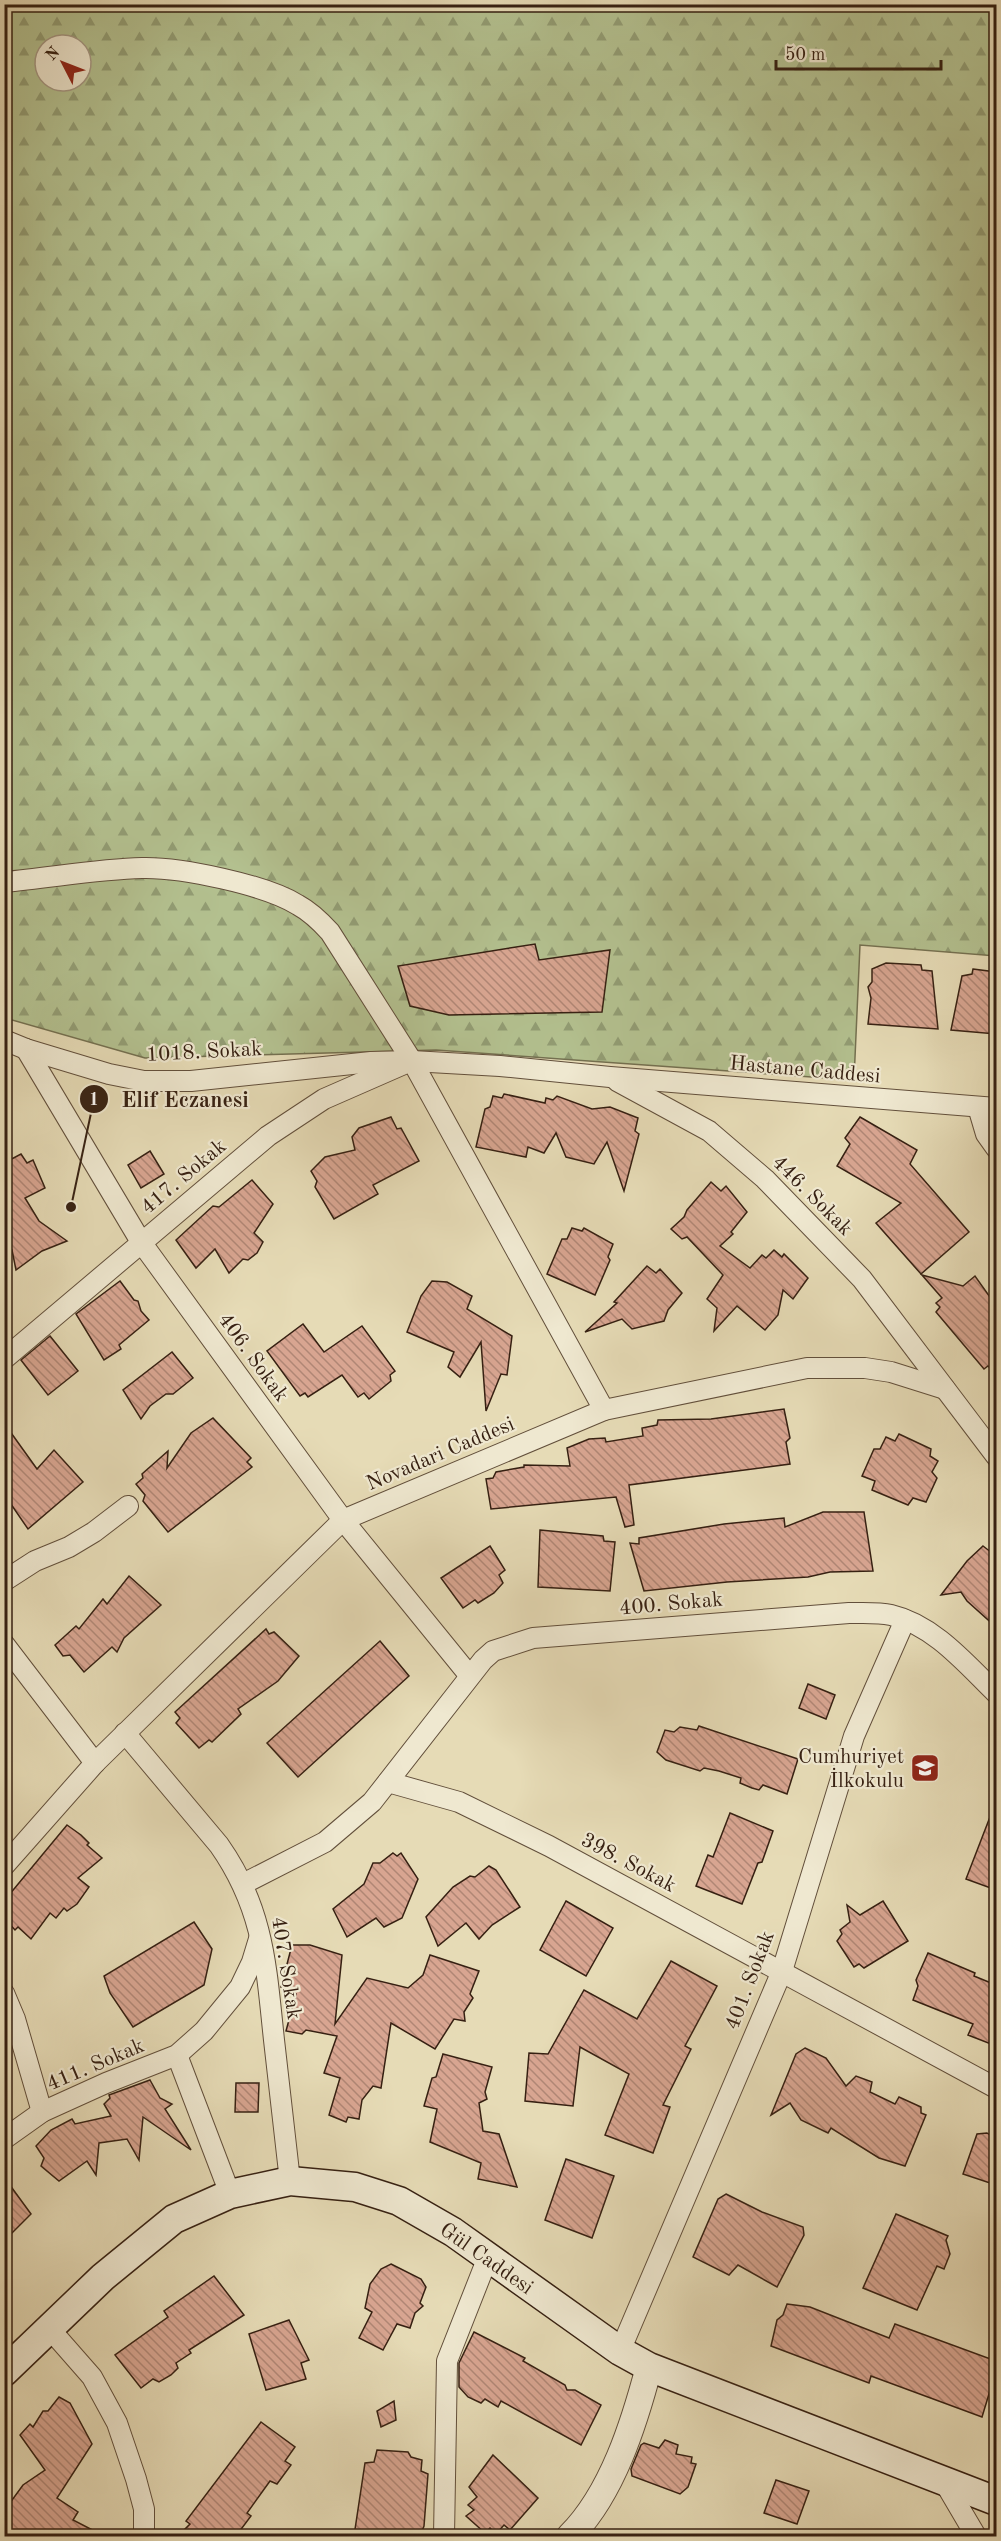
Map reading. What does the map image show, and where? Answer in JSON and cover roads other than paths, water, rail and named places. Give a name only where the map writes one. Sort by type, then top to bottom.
[{"type":"main road","name":"Gül Caddesi","points":[[7,2366],[103,2277],[174,2219],[230,2194],[290,2181],[355,2187],[399,2202],[453,2232],[620,2352],[649,2367],[996,2501]]},
{"type":"street","points":[[4,882],[142,868],[177,870],[263,890],[297,903],[315,916],[330,932],[412,1061],[604,1410]]},
{"type":"street","name":"1018. Sokak","points":[[4,1040],[109,1074],[144,1081],[191,1081],[370,1062],[412,1061],[500,1066],[610,1077]]},
{"type":"street","name":"406. Sokak","points":[[26,1049],[141,1242],[344,1520],[469,1675]]},
{"type":"street","name":"417. Sokak","points":[[4,1359],[268,1136],[324,1099],[412,1061]]},
{"type":"street","name":"Hastane Caddesi","points":[[610,1077],[987,1108]]},
{"type":"street","name":"446. Sokak","points":[[610,1077],[708,1131],[765,1179],[862,1279],[945,1389]]},
{"type":"street","points":[[987,1108],[986,1134],[996,1148]]},
{"type":"street","name":"Novadari Caddesi","points":[[4,1866],[95,1762],[344,1520],[604,1410],[807,1368],[866,1368],[891,1372],[945,1389]]},
{"type":"street","points":[[945,1389],[996,1456]]},
{"type":"street","points":[[4,1581],[35,1561],[77,1542],[128,1506]]},
{"type":"street","name":"400. Sokak","points":[[388,1782],[469,1675],[493,1651],[533,1638],[849,1613],[891,1615],[905,1620],[938,1639],[996,1693]]},
{"type":"street","name":"401. Sokak","points":[[620,2352],[782,1971],[836,1787],[854,1736],[905,1620]]},
{"type":"street","points":[[4,1644],[95,1762]]},
{"type":"street","name":"407. Sokak","points":[[125,1733],[214,1838],[243,1884],[261,1933],[290,2181]]},
{"type":"street","points":[[243,1884],[325,1842],[372,1802],[388,1782]]},
{"type":"street","name":"398. Sokak","points":[[388,1782],[459,1802],[549,1846],[996,2088]]},
{"type":"street","name":"411. Sokak","points":[[4,2139],[42,2112],[106,2083],[177,2055],[216,2018],[240,1987],[252,1962],[261,1933]]},
{"type":"street","points":[[4,1994],[15,2019],[42,2112]]},
{"type":"street","name":"411. Sokak","points":[[177,2055],[230,2194]]},
{"type":"street","points":[[444,2536],[447,2361],[488,2257]]},
{"type":"street","points":[[50,2328],[92,2377],[117,2422],[141,2499],[144,2536]]},
{"type":"street","points":[[570,2536],[586,2520],[626,2444],[649,2367]]},
{"type":"street","points":[[943,2480],[976,2536]]},
{"type":"place","name":"Elif Eczanesi","points":[[71,1207]]},
{"type":"place","name":"Cumhuriyet İlkokulu","points":[[925,1768]]}]
